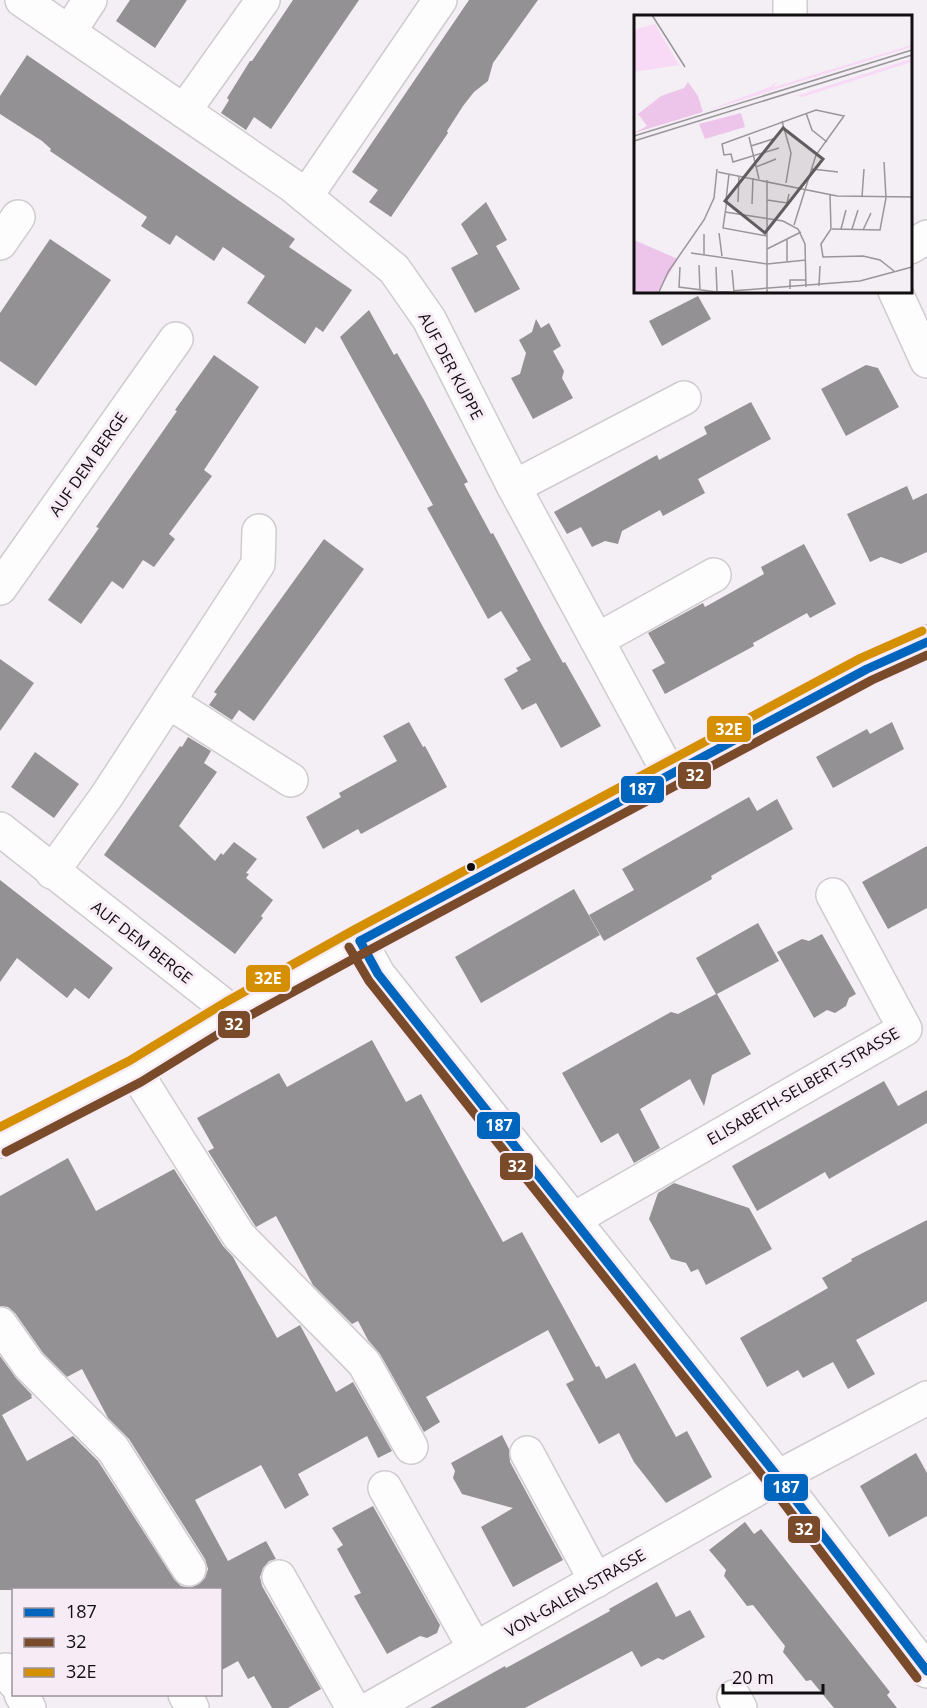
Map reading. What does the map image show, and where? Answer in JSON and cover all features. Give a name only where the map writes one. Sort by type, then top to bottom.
[{"type":"street","name":"AUF DER KUPPE","points":[[22,0],[306,196],[394,269],[429,319],[514,487],[670,775]]},
{"type":"street","points":[[69,32],[90,0]]},
{"type":"street","points":[[184,111],[264,0]]},
{"type":"street","points":[[306,196],[440,0]]},
{"type":"street","points":[[912,246],[927,237]]},
{"type":"street","points":[[896,292],[927,361]]},
{"type":"street","name":"AUF DEM BERGE","points":[[0,588],[176,339]]},
{"type":"street","points":[[514,487],[684,398]]},
{"type":"street","points":[[52,872],[106,797],[258,564],[259,531]]},
{"type":"street","points":[[597,640],[714,575]]},
{"type":"street","points":[[0,1141],[135,1071],[232,1012],[360,941],[867,669],[927,642]]},
{"type":"street","points":[[169,702],[291,780]]},
{"type":"street","name":"AUF DEM BERGE","points":[[0,829],[232,1012]]},
{"type":"street","name":"ELISABETH-SELBERT-STRASSE","points":[[574,1219],[905,1029],[833,895]]},
{"type":"street","points":[[360,941],[378,974],[778,1477],[917,1636],[927,1671]]},
{"type":"street","points":[[135,1071],[239,1236],[364,1363],[411,1447]]},
{"type":"street","points":[[0,1324],[29,1365],[112,1449],[189,1569]]},
{"type":"street","name":"VON-GALEN-STRASSE","points":[[371,1708],[778,1477],[927,1398]]},
{"type":"street","points":[[527,1453],[596,1581]]},
{"type":"street","points":[[385,1488],[475,1649]]},
{"type":"street","points":[[279,1577],[353,1708]]},
{"type":"building","points":[[130,0],[187,0],[155,48],[116,21]]},
{"type":"building","points":[[293,0],[359,0],[271,129],[254,117],[246,130],[221,113],[229,100],[227,98],[250,61]]},
{"type":"building","points":[[469,0],[538,0],[493,63],[488,81],[474,92],[463,106],[447,131],[448,133],[391,217],[369,202],[378,190],[352,172]]},
{"type":"building","points":[[27,55],[295,239],[289,247],[352,290],[323,332],[316,327],[305,344],[247,303],[265,276],[223,247],[214,261],[176,235],[170,245],[141,226],[147,217],[50,151],[51,149],[42,141],[0,114],[0,96]]},
{"type":"building","points":[[486,202],[507,240],[496,246],[520,289],[475,313],[451,268],[478,254],[461,224]]},
{"type":"building","points":[[50,239],[111,280],[36,386],[0,361],[0,313]]},
{"type":"building","points":[[698,296],[711,319],[662,346],[649,321]]},
{"type":"building","points":[[369,310],[394,355],[397,353],[424,400],[468,482],[464,484],[491,534],[493,533],[563,663],[565,662],[601,726],[561,748],[536,703],[522,710],[504,679],[518,671],[516,668],[531,660],[501,611],[488,619],[427,508],[433,505],[340,337]]},
{"type":"building","points":[[536,319],[541,328],[549,323],[561,346],[553,351],[564,371],[562,378],[573,398],[533,419],[511,378],[520,374],[526,353],[519,340],[532,332]]},
{"type":"building","points":[[214,355],[259,387],[204,470],[212,476],[169,534],[175,539],[154,567],[143,560],[123,589],[112,581],[81,624],[48,600],[99,528],[96,527]]},
{"type":"building","points":[[866,365],[878,368],[899,407],[846,436],[821,389]]},
{"type":"building","points":[[751,402],[771,439],[698,479],[705,493],[663,516],[660,510],[622,531],[618,544],[605,541],[592,547],[581,527],[567,534],[554,512],[657,455],[659,460],[707,434],[704,427]]},
{"type":"building","points":[[907,486],[913,500],[927,493],[927,552],[901,564],[881,557],[870,562],[847,514]]},
{"type":"building","points":[[324,539],[364,569],[254,721],[239,710],[232,720],[209,705],[217,694],[214,692]]},
{"type":"building","points":[[804,544],[836,604],[810,618],[807,613],[753,643],[754,646],[665,694],[652,670],[665,663],[648,633],[703,603],[705,607],[764,574],[761,567]]},
{"type":"building","points":[[0,659],[34,683],[0,731]]},
{"type":"building","points":[[409,722],[447,787],[361,834],[358,829],[323,849],[306,817],[341,797],[339,793],[397,761],[383,736]]},
{"type":"building","points":[[892,722],[904,749],[833,788],[816,757],[867,729],[870,734]]},
{"type":"building","points":[[188,737],[211,751],[204,763],[217,772],[179,826],[215,861],[234,842],[257,859],[246,873],[249,874],[246,878],[273,900],[261,916],[263,918],[235,954],[104,855]]},
{"type":"building","points":[[35,752],[79,784],[54,818],[11,787]]},
{"type":"building","points":[[749,797],[757,811],[777,799],[793,829],[604,941],[589,915],[634,890],[622,869]]},
{"type":"building","points":[[927,846],[927,908],[888,929],[862,882]]},
{"type":"building","points":[[0,880],[113,968],[89,999],[75,988],[67,998],[17,958],[0,982]]},
{"type":"building","points":[[574,889],[600,935],[481,1003],[455,957]]},
{"type":"building","points":[[758,923],[779,961],[717,994],[751,1054],[712,1075],[704,1106],[690,1079],[640,1109],[660,1148],[634,1163],[618,1133],[601,1143],[562,1073],[671,1012],[678,1014],[716,994],[696,958]]},
{"type":"building","points":[[822,934],[856,994],[849,998],[846,1006],[835,1013],[827,1010],[814,1018],[777,952],[802,939],[809,941]]},
{"type":"building","points":[[372,1040],[406,1102],[421,1094],[503,1242],[522,1232],[596,1367],[599,1366],[606,1379],[635,1363],[676,1437],[687,1431],[712,1477],[666,1503],[634,1462],[619,1433],[599,1444],[566,1384],[574,1380],[548,1330],[426,1397],[440,1422],[424,1432],[380,1354],[368,1340],[358,1321],[352,1324],[313,1285],[276,1216],[256,1227],[208,1151],[214,1148],[197,1118],[279,1073],[287,1087]]},
{"type":"building","points":[[884,1081],[898,1106],[927,1090],[927,1123],[829,1179],[825,1172],[757,1211],[732,1166]]},
{"type":"building","points":[[68,1158],[96,1211],[174,1169],[223,1246],[233,1257],[277,1338],[300,1325],[336,1392],[353,1382],[392,1451],[378,1458],[367,1436],[298,1474],[309,1495],[285,1509],[261,1465],[195,1500],[228,1561],[266,1541],[276,1559],[269,1561],[263,1568],[260,1577],[262,1586],[321,1689],[288,1708],[272,1708],[254,1676],[248,1679],[238,1661],[222,1670],[222,1588],[190,1588],[205,1578],[208,1569],[205,1559],[129,1439],[108,1418],[82,1369],[67,1377],[43,1353],[15,1313],[8,1307],[0,1306],[0,1196]]},
{"type":"building","points":[[674,1183],[749,1208],[772,1249],[706,1285],[698,1269],[691,1272],[686,1263],[671,1259],[649,1219],[658,1193]]},
{"type":"building","points":[[927,1220],[927,1301],[856,1340],[875,1374],[848,1389],[833,1362],[803,1378],[798,1370],[767,1387],[740,1338],[828,1288],[822,1278],[852,1261],[851,1259]]},
{"type":"building","points":[[0,1356],[32,1395],[32,1398],[2,1415],[27,1461],[73,1436],[98,1461],[174,1579],[181,1586],[190,1588],[12,1588],[12,1590],[0,1590]]},
{"type":"building","points":[[502,1435],[509,1449],[510,1462],[563,1560],[513,1587],[481,1527],[513,1508],[462,1494],[453,1478],[455,1471],[451,1463]]},
{"type":"building","points":[[916,1453],[927,1473],[927,1516],[889,1537],[860,1486]]},
{"type":"building","points":[[373,1506],[440,1625],[437,1633],[427,1638],[420,1636],[387,1654],[354,1596],[361,1593],[337,1549],[343,1545],[332,1528]]},
{"type":"building","points":[[745,1522],[754,1534],[761,1529],[890,1692],[887,1695],[897,1708],[834,1708],[811,1680],[806,1681],[783,1652],[785,1646],[753,1605],[747,1606],[724,1576],[726,1570],[709,1550]]},
{"type":"building","points":[[657,1582],[676,1617],[690,1610],[705,1637],[663,1660],[658,1658],[641,1667],[632,1651],[525,1708],[430,1708],[610,1611],[609,1609]]},
{"type":"transit line","name":"32E","points":[[0,1127],[129,1061],[226,1002],[354,930],[861,658],[922,631]]},
{"type":"transit line","name":"187","points":[[360,941],[867,669],[927,642]]},
{"type":"transit line","name":"32","points":[[6,1152],[141,1082],[238,1022],[366,952],[872,680],[927,655]]},
{"type":"transit line","name":"187","points":[[360,941],[378,974],[778,1477],[927,1671]]},
{"type":"transit line","name":"32","points":[[349,947],[369,981],[769,1484],[917,1678]]}]
